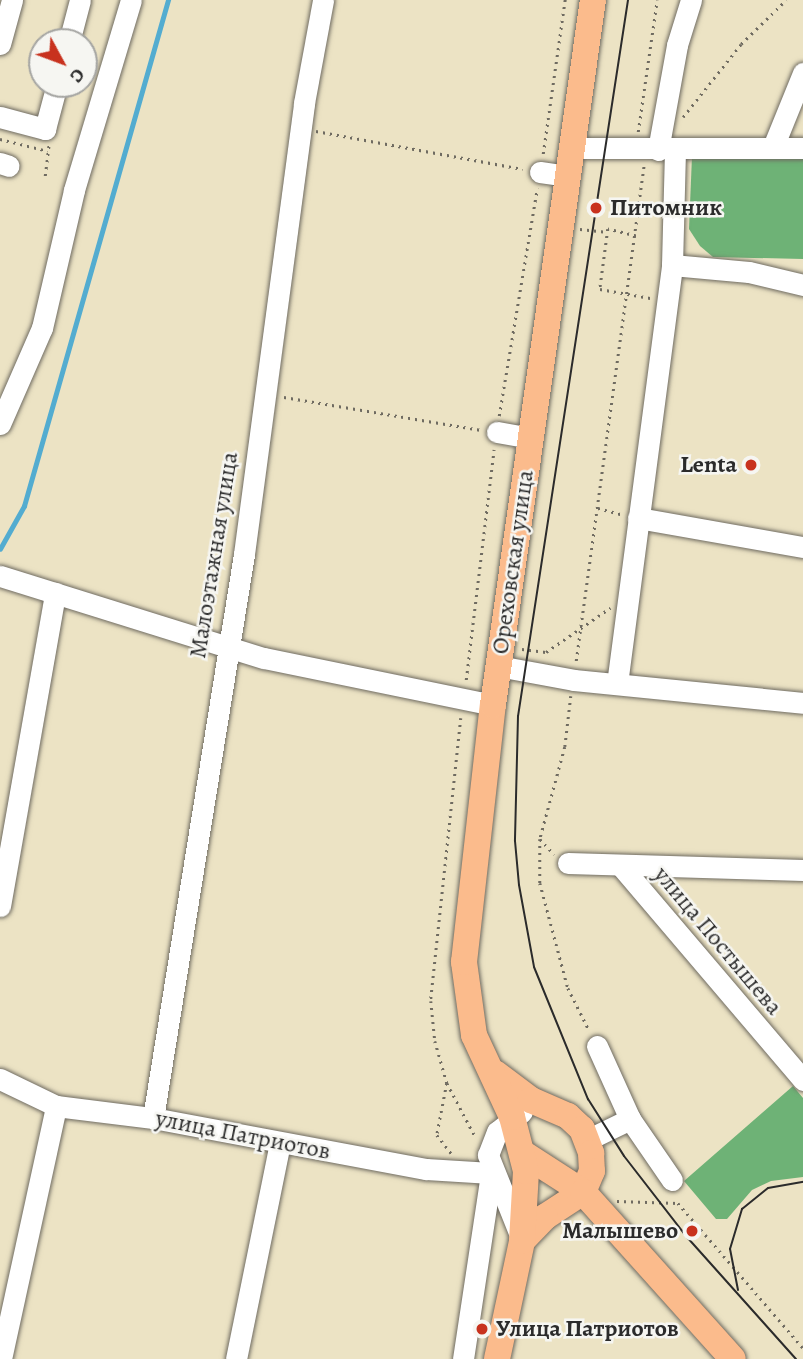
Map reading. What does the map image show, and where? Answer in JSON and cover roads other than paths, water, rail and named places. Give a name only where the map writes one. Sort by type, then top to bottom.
[{"type":"main road","name":"Ореховская улица","points":[[498,1359],[522,1241],[526,1206],[524,1154],[512,1117],[486,1065],[467,1001],[464,962],[498,666],[593,0]]},
{"type":"main road","points":[[486,1065],[513,1090],[552,1106],[568,1116],[587,1140],[592,1171],[583,1192],[545,1217],[522,1241]]},
{"type":"main road","points":[[524,1154],[583,1192],[733,1359]]},
{"type":"street","points":[[0,44],[12,0]]},
{"type":"street","points":[[73,28],[80,0]]},
{"type":"street","points":[[0,424],[42,328],[74,190],[131,0]]},
{"type":"street","name":"Малоэтажная улица","points":[[153,1118],[227,648],[301,128],[323,0]]},
{"type":"street","points":[[617,684],[671,265],[657,150],[677,45],[691,0]]},
{"type":"street","points":[[773,147],[803,73]]},
{"type":"street","points":[[0,117],[45,129],[53,98]]},
{"type":"street","points":[[573,148],[803,148]]},
{"type":"street","points":[[540,172],[569,176]]},
{"type":"street","points":[[671,265],[749,272],[803,285]]},
{"type":"street","points":[[497,432],[530,438]]},
{"type":"street","points":[[638,517],[803,547]]},
{"type":"street","points":[[0,576],[227,648],[493,705]]},
{"type":"street","points":[[0,906],[55,593]]},
{"type":"street","points":[[498,666],[573,680],[803,704]]},
{"type":"street","points":[[568,863],[803,870]]},
{"type":"street","name":"улица Постышева","points":[[621,866],[802,1076]]},
{"type":"street","points":[[597,1046],[631,1119],[672,1180]]},
{"type":"street","name":"улица Патриотов","points":[[0,1079],[56,1106],[153,1118],[426,1169],[490,1164]]},
{"type":"street","points":[[1,1359],[56,1106]]},
{"type":"street","points":[[466,1359],[490,1164],[497,1132],[512,1117],[529,1108],[552,1106]]},
{"type":"street","points":[[587,1140],[631,1119]]},
{"type":"street","points":[[236,1359],[280,1143]]},
{"type":"street","points":[[490,1164],[522,1241]]},
{"type":"waterway","points":[[0,549],[24,506],[168,0]]},
{"type":"tram line","points":[[628,0],[518,716],[515,841],[519,885],[534,967],[588,1099],[624,1156],[686,1236],[796,1359]]},
{"type":"tram line","points":[[738,1290],[730,1249],[742,1209],[768,1188],[803,1182]]},
{"type":"place","name":"Питомник","points":[[596,208]]},
{"type":"place","name":"Lenta","points":[[751,465]]},
{"type":"place","name":"Малышево","points":[[692,1231]]},
{"type":"place","name":"Улица Патриотов","points":[[482,1329]]}]
